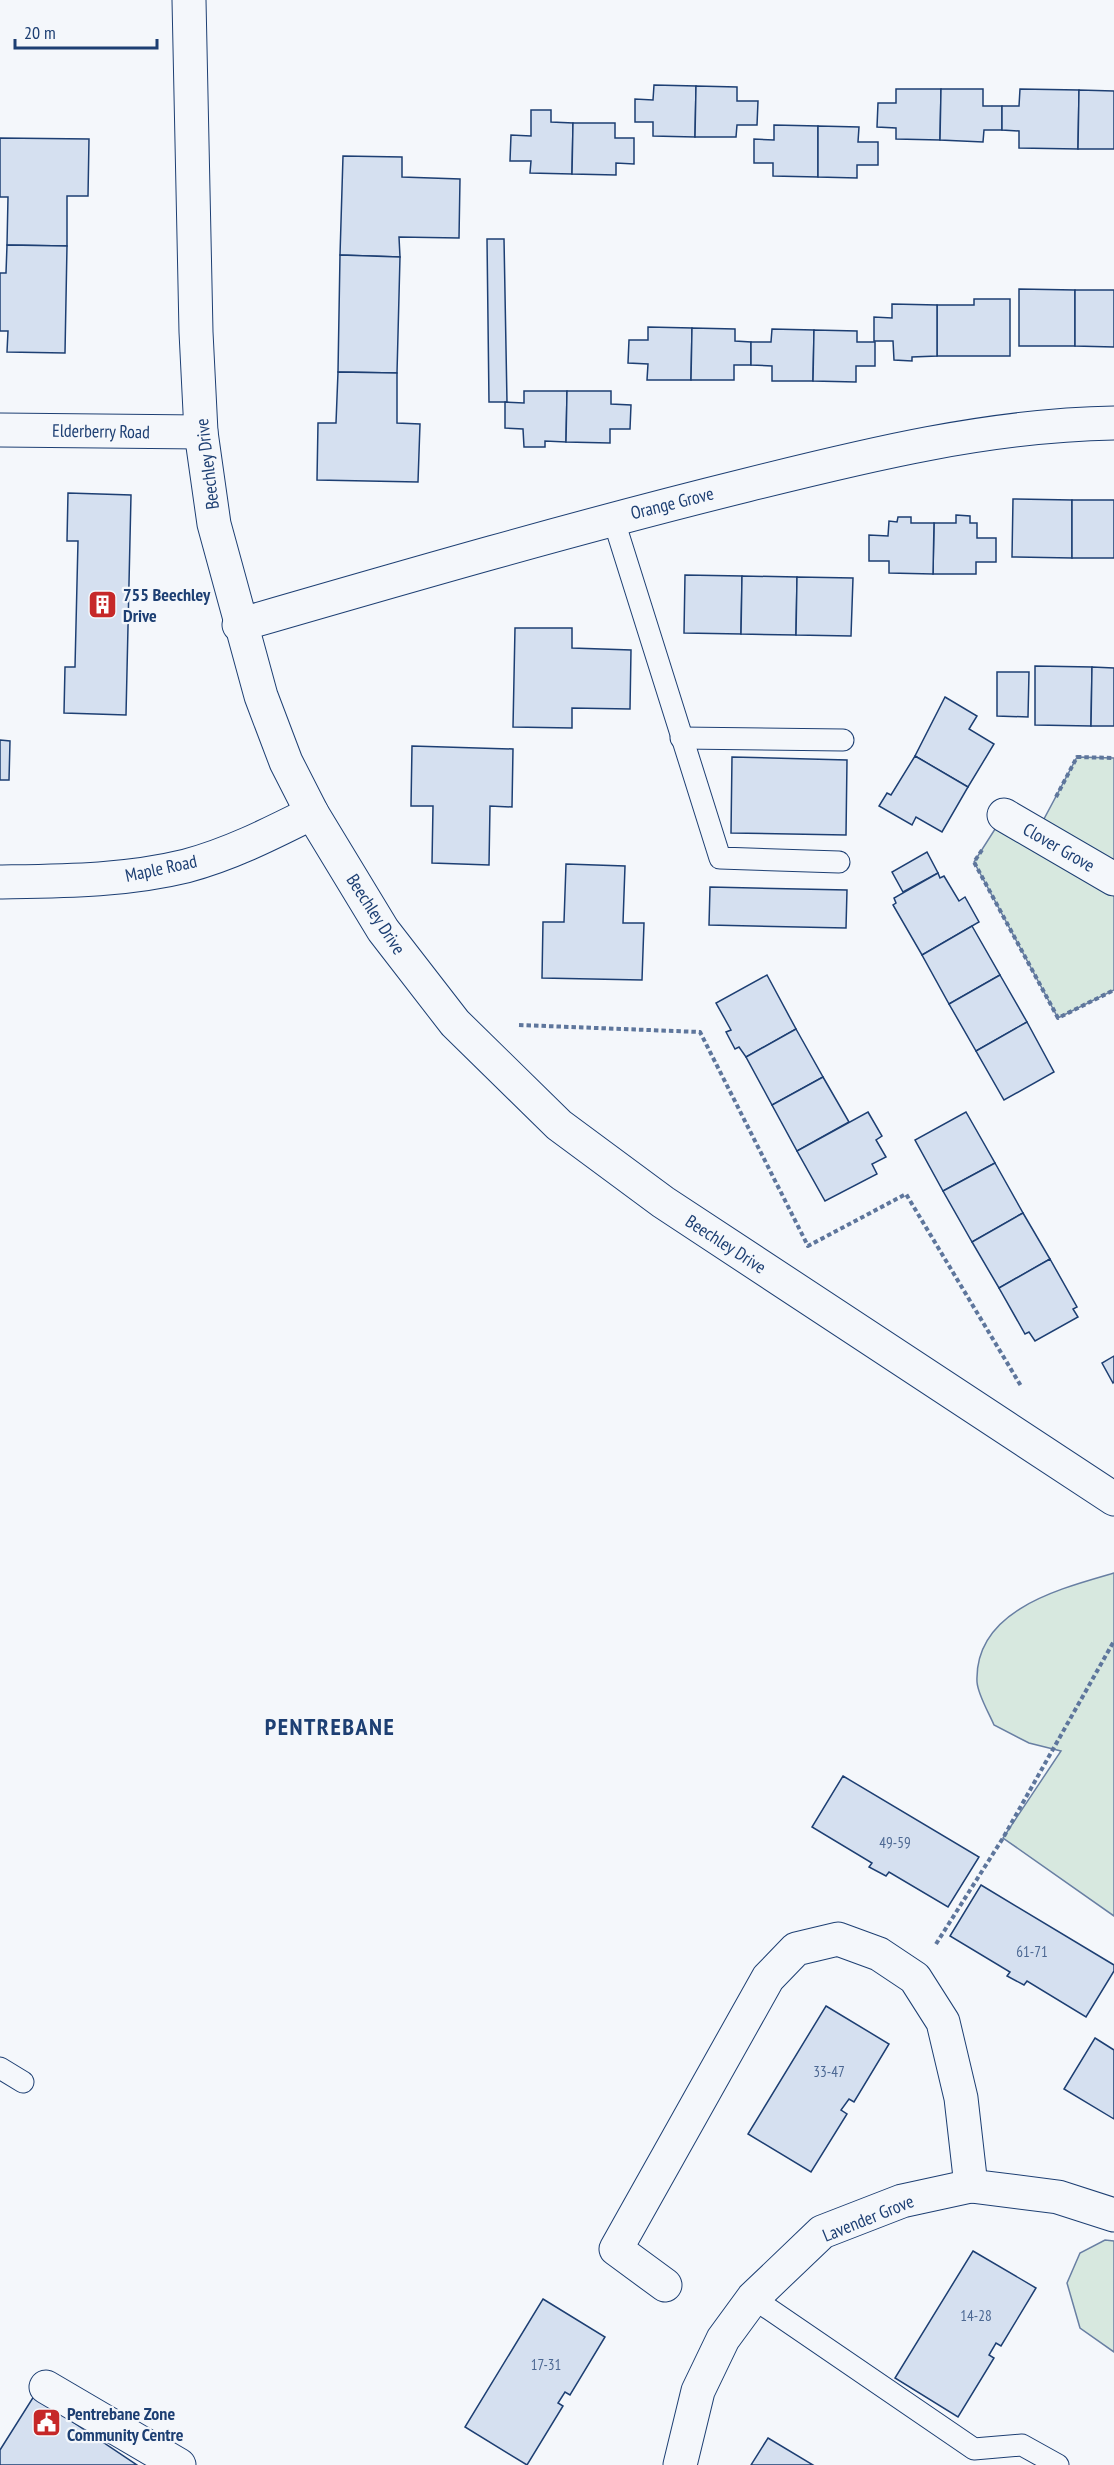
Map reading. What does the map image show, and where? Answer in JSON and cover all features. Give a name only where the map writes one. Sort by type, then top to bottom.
[{"type":"street","name":"Beechley Drive","points":[[189,0],[201,432],[214,524],[239,625],[261,696],[286,762],[312,813],[383,930],[455,1023],[559,1125],[663,1202],[1114,1499]]},
{"type":"street","name":"Orange Grove","points":[[239,625],[613,518],[799,472],[958,438],[1076,424],[1114,423]]},
{"type":"street","name":"Elderberry Road","points":[[0,430],[201,432]]},
{"type":"street","name":"Maple Road","points":[[0,882],[96,881],[186,866],[253,843],[312,813]]},
{"type":"street","name":"Clover Grove","points":[[1004,815],[1037,832],[1114,879]]},
{"type":"street","points":[[665,2285],[616,2249],[768,1978],[796,1949],[838,1939],[879,1954],[915,1978],[943,2022],[961,2098],[971,2186]]},
{"type":"street","name":"Lavender Grove","points":[[680,2465],[698,2391],[723,2339],[753,2298],[822,2232],[902,2201],[971,2186],[1058,2196],[1114,2215]]},
{"type":"street","points":[[46,2387],[178,2465]]},
{"type":"lane","points":[[613,518],[720,858],[839,862]]},
{"type":"lane","points":[[681,738],[843,740]]},
{"type":"lane","points":[[0,2068],[23,2082]]},
{"type":"lane","points":[[753,2298],[974,2449],[1022,2445],[1058,2465]]},
{"type":"path","points":[[1037,832],[1077,757],[1114,758]]},
{"type":"path","points":[[1004,815],[974,862],[1058,1018],[1114,990]]},
{"type":"path","points":[[455,1023],[700,1032],[808,1246],[906,1194],[1025,1392]]},
{"type":"path","points":[[915,1978],[1003,1839],[1114,1641]]},
{"type":"shaded area","points":[[1077,757],[1114,758],[1114,990],[1058,1018],[974,862],[1004,815],[1037,832]]},
{"type":"shaded area","points":[[1114,1573],[1114,1916],[1003,1838],[1061,1751],[1029,1743],[994,1725],[977,1682],[980,1657],[989,1637],[1005,1620],[1024,1606],[1046,1596]]},
{"type":"shaded area","points":[[1105,2240],[1114,2241],[1114,2352],[1080,2328],[1067,2283],[1080,2253]]},
{"type":"building","points":[[654,85],[696,86],[695,137],[653,136],[653,122],[635,122],[635,99],[653,100]]},
{"type":"building","points":[[696,86],[737,87],[737,101],[758,101],[757,125],[737,125],[736,137],[695,137]]},
{"type":"building","points":[[896,89],[941,89],[940,140],[896,139],[896,128],[877,127],[878,103],[896,103]]},
{"type":"building","points":[[941,89],[983,89],[983,106],[1002,106],[1002,130],[984,130],[983,142],[940,140]]},
{"type":"building","points":[[1020,89],[1079,90],[1078,149],[1019,148],[1019,131],[1002,130],[1002,106],[1019,106]]},
{"type":"building","points":[[1079,90],[1114,91],[1114,149],[1078,149]]},
{"type":"building","points":[[531,110],[551,110],[551,122],[573,123],[572,174],[530,173],[531,161],[510,161],[511,135],[531,136]]},
{"type":"building","points":[[573,123],[615,123],[615,138],[634,138],[634,164],[616,163],[616,175],[572,174]]},
{"type":"building","points":[[774,125],[818,126],[818,177],[773,176],[773,163],[754,163],[754,139],[774,140]]},
{"type":"building","points":[[818,126],[859,127],[858,142],[878,142],[878,165],[857,165],[857,178],[818,177]]},
{"type":"building","points":[[0,138],[89,139],[88,196],[67,196],[67,246],[7,245],[8,197],[0,197]]},
{"type":"building","points":[[343,156],[402,157],[402,177],[460,179],[459,238],[399,237],[400,257],[340,255]]},
{"type":"building","points":[[487,239],[504,239],[507,402],[489,402]]},
{"type":"building","points":[[7,245],[67,246],[65,353],[7,352],[8,331],[0,331],[0,273],[6,273]]},
{"type":"building","points":[[340,255],[400,257],[397,373],[338,372]]},
{"type":"building","points":[[1019,289],[1075,290],[1075,346],[1019,346]]},
{"type":"building","points":[[1075,290],[1114,290],[1114,347],[1075,346]]},
{"type":"building","points":[[974,299],[1010,299],[1010,356],[937,356],[937,305],[974,305]]},
{"type":"building","points":[[892,304],[937,305],[937,356],[912,357],[912,361],[894,360],[893,341],[874,341],[874,317],[892,318]]},
{"type":"building","points":[[648,327],[692,328],[691,380],[647,380],[648,364],[628,363],[629,340],[648,340]]},
{"type":"building","points":[[692,328],[735,329],[735,341],[751,342],[751,365],[734,365],[734,380],[691,380]]},
{"type":"building","points":[[772,329],[814,330],[813,381],[772,381],[772,366],[751,365],[751,342],[771,342]]},
{"type":"building","points":[[814,330],[857,331],[857,342],[875,342],[875,366],[856,366],[856,382],[813,381]]},
{"type":"building","points":[[338,372],[397,373],[397,423],[420,424],[418,482],[317,480],[318,423],[336,423]]},
{"type":"building","points":[[524,391],[567,391],[566,442],[545,441],[545,447],[524,447],[523,429],[505,428],[505,402],[524,403]]},
{"type":"building","points":[[567,391],[611,391],[611,404],[631,405],[630,429],[610,429],[610,443],[566,442]]},
{"type":"building","name":"755 Beechley Drive","points":[[68,493],[131,495],[126,715],[64,713],[65,667],[75,667],[78,541],[67,541]]},
{"type":"building","points":[[1013,499],[1072,500],[1072,558],[1012,557]]},
{"type":"building","points":[[1072,500],[1114,500],[1114,558],[1072,558]]},
{"type":"building","points":[[956,515],[970,516],[970,523],[977,523],[977,538],[996,538],[996,562],[976,562],[976,574],[933,574],[934,523],[956,523]]},
{"type":"building","points":[[898,517],[911,517],[911,523],[934,523],[933,574],[889,573],[889,561],[869,561],[869,535],[888,536],[889,521],[897,522]]},
{"type":"building","points":[[685,575],[742,576],[741,634],[684,633]]},
{"type":"building","points":[[742,576],[797,577],[796,635],[741,634]]},
{"type":"building","points":[[797,577],[853,578],[851,636],[796,635]]},
{"type":"building","points":[[515,628],[572,628],[572,648],[631,650],[630,709],[572,708],[572,728],[513,727]]},
{"type":"building","points":[[1035,666],[1092,667],[1091,726],[1035,725]]},
{"type":"building","points":[[1092,667],[1114,668],[1114,726],[1091,726]]},
{"type":"building","points":[[997,672],[1029,672],[1028,717],[997,716]]},
{"type":"building","points":[[945,697],[977,716],[969,729],[994,744],[968,787],[915,756]]},
{"type":"building","points":[[0,740],[10,741],[9,780],[0,780]]},
{"type":"building","points":[[412,746],[513,749],[512,807],[490,806],[489,865],[432,863],[433,806],[411,806]]},
{"type":"building","points":[[915,756],[968,787],[942,832],[916,817],[912,825],[879,806],[887,793],[891,795]]},
{"type":"building","points":[[732,757],[847,760],[846,835],[731,833]]},
{"type":"building","points":[[927,852],[938,873],[903,892],[892,872]]},
{"type":"building","points":[[566,864],[625,866],[623,923],[644,923],[642,980],[542,978],[543,922],[564,922]]},
{"type":"building","points":[[938,873],[940,878],[944,876],[959,901],[965,897],[979,922],[922,955],[893,905],[896,903],[894,898]]},
{"type":"building","points":[[710,887],[847,890],[846,928],[709,925]]},
{"type":"building","points":[[972,926],[1000,975],[949,1004],[922,955]]},
{"type":"building","points":[[767,975],[796,1029],[746,1057],[739,1047],[735,1049],[726,1032],[731,1030],[716,1003]]},
{"type":"building","points":[[1000,975],[1027,1022],[976,1051],[949,1004]]},
{"type":"building","points":[[1027,1022],[1054,1072],[1004,1100],[976,1051]]},
{"type":"building","points":[[796,1029],[823,1077],[772,1105],[746,1057]]},
{"type":"building","points":[[823,1077],[849,1122],[797,1151],[772,1105]]},
{"type":"building","points":[[868,1112],[882,1136],[876,1140],[886,1157],[872,1164],[877,1174],[825,1201],[797,1151]]},
{"type":"building","points":[[966,1112],[995,1163],[943,1191],[915,1140]]},
{"type":"building","points":[[995,1163],[1023,1213],[972,1242],[943,1191]]},
{"type":"building","points":[[1023,1213],[1050,1259],[999,1288],[972,1242]]},
{"type":"building","points":[[1050,1259],[1077,1307],[1073,1309],[1078,1317],[1035,1341],[1029,1332],[1025,1334],[999,1288]]},
{"type":"building","points":[[1114,1356],[1114,1382],[1113,1383],[1102,1363]]},
{"type":"building","points":[[843,1776],[979,1857],[948,1907],[889,1872],[886,1876],[869,1867],[872,1863],[812,1827]]},
{"type":"building","points":[[981,1885],[1114,1965],[1114,1971],[1086,2017],[1027,1981],[1024,1985],[1007,1976],[1010,1972],[950,1936]]},
{"type":"building","points":[[826,2006],[889,2044],[854,2102],[849,2099],[841,2110],[847,2114],[811,2172],[748,2134]]},
{"type":"building","points":[[1095,2038],[1114,2050],[1114,2119],[1064,2089]]},
{"type":"building","points":[[973,2251],[1036,2288],[1001,2346],[996,2343],[989,2355],[994,2358],[958,2417],[895,2378]]},
{"type":"building","points":[[543,2299],[605,2337],[570,2395],[565,2392],[558,2403],[563,2406],[527,2465],[465,2427]]},
{"type":"building","name":"Pentrebane Zone Community Centre","points":[[34,2396],[137,2465],[0,2465],[0,2450]]},
{"type":"building","points":[[768,2438],[813,2465],[751,2465]]},
{"type":"place","name":"755 Beechley Drive","points":[[102,604]]},
{"type":"place","name":"Pentrebane Zone Community Centre","points":[[46,2423]]},
{"type":"district","name":"PENTREBANE","points":[[330,1726]]}]
